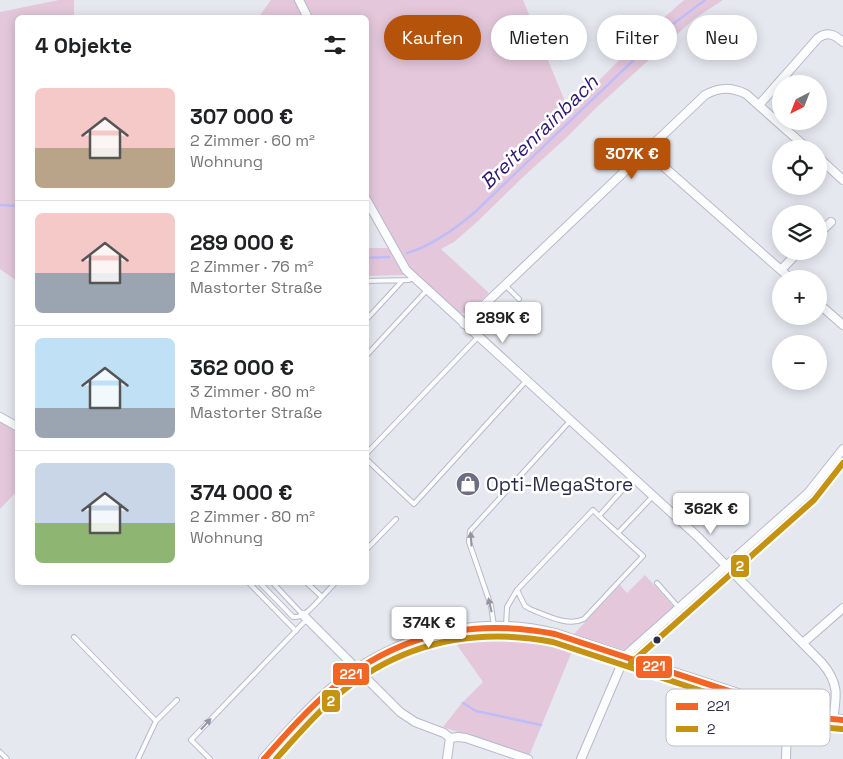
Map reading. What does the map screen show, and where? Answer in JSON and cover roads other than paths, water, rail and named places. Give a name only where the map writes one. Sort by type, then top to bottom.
[{"type":"street","points":[[299,0],[306,15]]},
{"type":"street","points":[[759,105],[823,34],[834,35],[843,42]]},
{"type":"street","points":[[464,324],[705,95],[714,90],[725,88],[746,94],[798,140]]},
{"type":"street","points":[[646,151],[781,270],[790,260]]},
{"type":"street","points":[[827,165],[843,180]]},
{"type":"street","points":[[369,205],[393,250],[413,277],[728,566],[803,643],[830,673],[840,696],[838,720]]},
{"type":"street","points":[[827,226],[831,222]]},
{"type":"street","points":[[827,311],[843,325]]},
{"type":"street","points":[[0,417],[15,425]]},
{"type":"street","points":[[581,759],[625,656],[808,493],[843,449]]},
{"type":"street","points":[[803,643],[843,608]]},
{"type":"street","points":[[305,617],[400,712],[416,722],[444,733],[450,738]]},
{"type":"street","points":[[264,759],[315,705],[357,669],[424,637],[460,629],[506,626],[541,630],[724,689]]},
{"type":"street","points":[[450,738],[458,736],[466,738],[528,759]]},
{"type":"street","points":[[447,759],[450,738]]},
{"type":"street","points":[[786,746],[786,759]]},
{"type":"lane","points":[[369,281],[402,281],[413,277]]},
{"type":"lane","points":[[369,317],[402,281]]},
{"type":"lane","points":[[505,285],[519,299]]},
{"type":"lane","points":[[369,353],[427,290]]},
{"type":"lane","points":[[369,451],[478,336]]},
{"type":"lane","points":[[369,462],[414,504],[526,380]]},
{"type":"lane","points":[[494,626],[491,606],[469,542],[470,531],[570,421]]},
{"type":"lane","points":[[599,516],[633,478]]},
{"type":"lane","points":[[618,533],[653,496]]},
{"type":"lane","points":[[506,626],[507,607],[516,590],[593,510],[643,556],[584,619],[572,622],[562,621],[530,609],[525,606],[516,590]]},
{"type":"lane","points":[[369,547],[396,519]]},
{"type":"lane","points":[[657,583],[680,609]]},
{"type":"lane","points":[[251,585],[296,631]]},
{"type":"lane","points":[[262,585],[293,617],[305,617]]},
{"type":"lane","points":[[275,585],[305,617]]},
{"type":"lane","points":[[309,585],[322,598]]},
{"type":"lane","points":[[210,759],[191,740],[296,631],[305,617],[333,585]]},
{"type":"lane","points":[[74,637],[156,721]]},
{"type":"lane","points":[[138,759],[156,721],[177,700]]},
{"type":"lane","points":[[0,752],[7,759]]},
{"type":"waterway","name":"Breitenrainbach","points":[[407,253],[443,236],[475,212],[665,30],[705,0]]},
{"type":"waterway","name":"Breitenrainbach","points":[[0,205],[15,206]]},
{"type":"waterway","name":"Breitenrainbach","points":[[369,258],[389,257]]},
{"type":"waterway","name":"Breitenrainbach","points":[[463,703],[476,711],[541,725]]},
{"type":"place","name":"Opti-MegaStore","points":[[468,484]]}]
